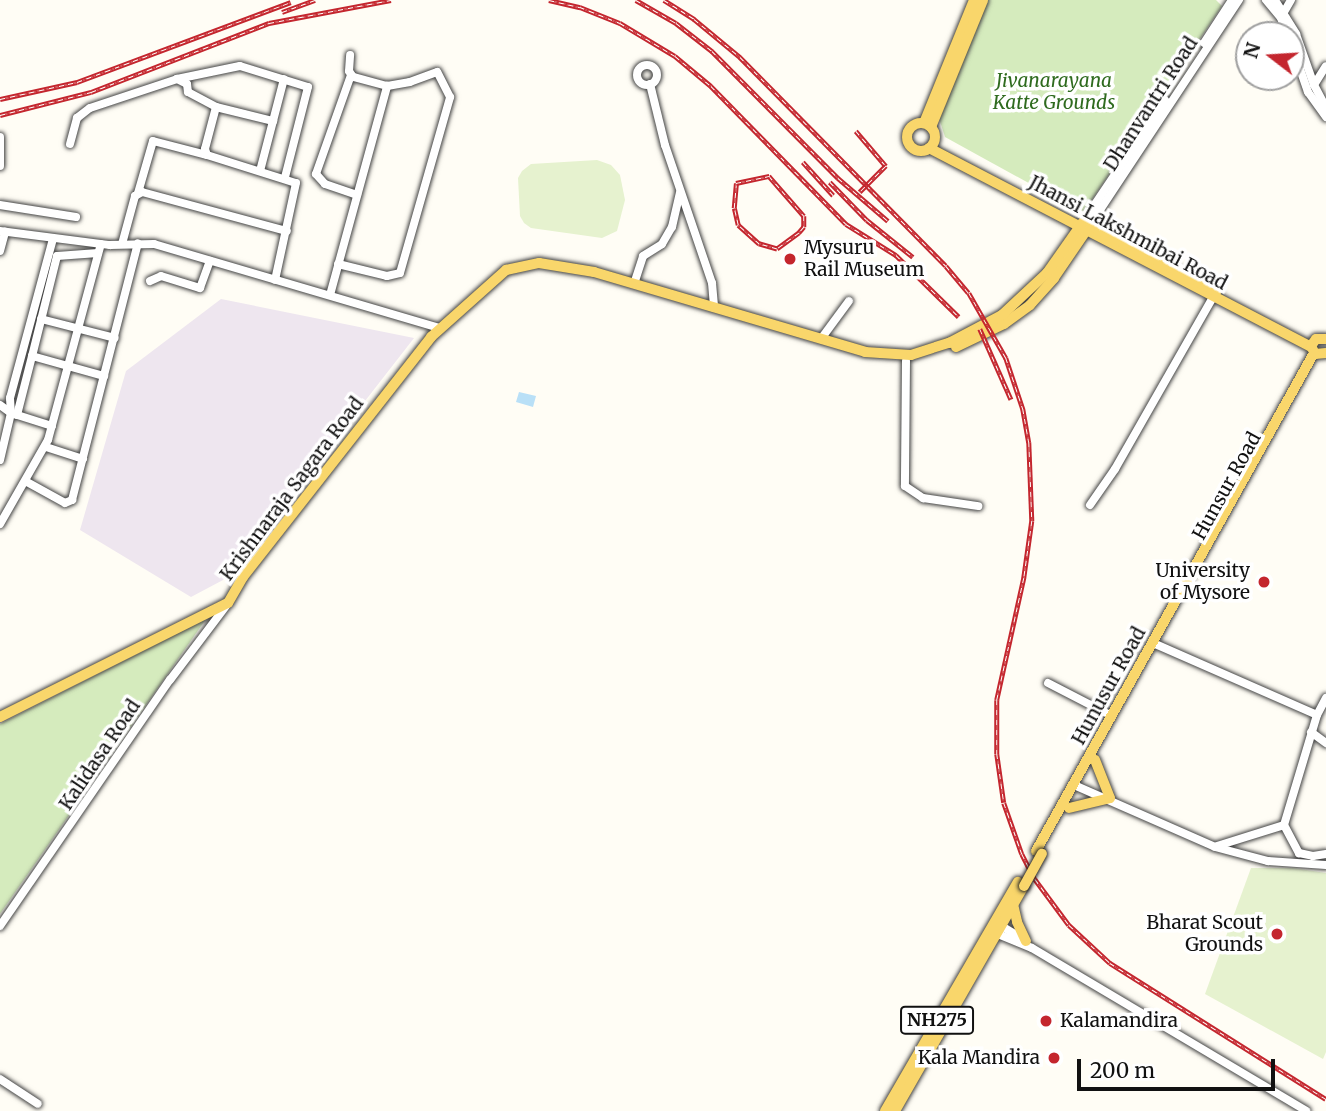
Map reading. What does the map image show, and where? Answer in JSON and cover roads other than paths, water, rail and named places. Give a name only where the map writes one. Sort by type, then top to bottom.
[{"type":"main road","points":[[928,125],[974,0]]},
{"type":"main road","points":[[928,125],[983,0]]},
{"type":"main road","points":[[928,125],[935,135],[931,146],[916,150],[906,140],[910,127],[928,125]]},
{"type":"main road","name":"Jhansi Lakshmibai Road","points":[[931,146],[1213,297],[1320,345]]},
{"type":"main road","name":"Jhansi Lakshmibai Road","points":[[1085,227],[1320,345]]},
{"type":"main road","name":"Krishnaraja Sagara Road","points":[[583,272],[592,278],[864,352],[911,355],[950,343],[1002,315],[1047,273],[1085,227]]},
{"type":"main road","name":"Krishnaraja Sagara Road","points":[[713,310],[863,358],[906,361],[972,341],[1004,324],[1030,305],[1085,227]]},
{"type":"main road","name":"Krishnaraja Sagara Road","points":[[0,717],[228,603],[243,577],[439,328],[506,270],[539,263],[594,272],[699,306]]},
{"type":"main road","name":"Hunusur Road","points":[[1039,853],[1112,716],[1155,645],[1320,345]]},
{"type":"main road","points":[[895,1111],[1021,884],[1069,808],[1077,786],[1096,760],[1155,645]]},
{"type":"main road","points":[[1069,808],[1110,798],[1096,760]]},
{"type":"main road","points":[[996,928],[1013,904],[1021,884]]},
{"type":"main road","points":[[1013,904],[1017,922],[1029,945]]},
{"type":"main road","name":"NH275","points":[[885,1111],[996,928]]},
{"type":"street","name":"Dhanvantri Road","points":[[1085,227],[1232,0]]},
{"type":"street","name":"Dhanvantri Road","points":[[1168,100],[1239,0]]},
{"type":"street","points":[[1266,0],[1282,21]]},
{"type":"street","points":[[1275,0],[1299,41],[1314,85],[1326,108]]},
{"type":"street","points":[[1284,12],[1291,0]]},
{"type":"street","points":[[350,55],[351,75],[316,174],[325,184],[357,195]]},
{"type":"street","points":[[70,144],[77,118],[90,108],[177,79],[233,66],[305,85],[309,90],[285,177]]},
{"type":"street","points":[[1314,85],[1326,66]]},
{"type":"street","points":[[338,264],[387,276],[400,273],[450,97],[436,72],[387,86],[351,75]]},
{"type":"street","points":[[177,79],[187,84],[188,92],[216,107],[273,121]]},
{"type":"street","points":[[261,171],[284,79]]},
{"type":"street","points":[[1305,83],[1326,117]]},
{"type":"street","points":[[650,84],[680,190],[712,283],[699,306]]},
{"type":"street","points":[[330,295],[387,86]]},
{"type":"street","points":[[207,155],[205,149],[216,107]]},
{"type":"street","points":[[0,137],[0,166]]},
{"type":"street","points":[[122,244],[153,141],[285,177],[296,183],[298,187],[275,280]]},
{"type":"street","points":[[634,284],[643,256],[662,244],[672,227],[680,190]]},
{"type":"street","points":[[138,193],[287,231]]},
{"type":"street","points":[[0,205],[76,216]]},
{"type":"street","points":[[0,251],[2,231],[99,248]]},
{"type":"street","points":[[0,460],[32,356],[57,256],[56,239]]},
{"type":"street","points":[[14,414],[10,398],[56,239]]},
{"type":"street","points":[[27,482],[68,504],[72,500],[138,243]]},
{"type":"street","points":[[57,256],[122,244],[154,244],[439,328]]},
{"type":"street","points":[[0,524],[46,447],[99,248]]},
{"type":"street","points":[[149,281],[162,276],[200,288],[210,261]]},
{"type":"street","points":[[710,289],[713,310]]},
{"type":"street","points":[[1090,505],[1115,469],[1213,297]]},
{"type":"street","points":[[821,339],[849,301]]},
{"type":"street","points":[[41,319],[115,338]]},
{"type":"street","points":[[32,356],[104,376]]},
{"type":"street","points":[[906,361],[905,486],[923,498],[978,506]]},
{"type":"street","points":[[0,405],[14,414],[52,426]]},
{"type":"street","points":[[46,447],[83,459]]},
{"type":"street","name":"Kalidasa Road","points":[[0,926],[170,680],[228,603]]},
{"type":"street","points":[[1155,645],[1317,715]]},
{"type":"street","points":[[1048,683],[1112,716]]},
{"type":"street","points":[[1326,698],[1311,732],[1284,825],[1297,851],[1326,865]]},
{"type":"street","points":[[1311,732],[1326,743]]},
{"type":"street","points":[[1077,786],[1110,798],[1215,847],[1268,861],[1312,860],[1326,855]]},
{"type":"street","points":[[1215,847],[1284,825]]},
{"type":"street","points":[[996,928],[1029,945],[1306,1111]]},
{"type":"street","points":[[0,1079],[38,1104]]},
{"type":"water","points":[[519,392],[536,396],[533,407],[516,402]]},
{"type":"railway","points":[[282,12],[315,0]]},
{"type":"railway","points":[[0,115],[91,92],[269,23],[391,0]]},
{"type":"railway","points":[[549,0],[580,7],[620,23],[675,56],[711,86],[846,224],[896,255],[959,317]]},
{"type":"railway","points":[[636,0],[676,23],[712,51],[838,178],[888,221]]},
{"type":"railway","points":[[664,0],[694,19],[740,57],[946,266],[969,293],[1006,358],[1023,409],[1029,442],[1032,521],[1024,578],[997,700],[997,754],[1004,803],[1022,854],[1035,879],[1069,925],[1110,963],[1326,1099]]},
{"type":"railway","points":[[0,99],[77,82],[291,2]]},
{"type":"railway","points":[[856,131],[886,166],[860,192]]},
{"type":"railway","points":[[803,162],[833,195]]},
{"type":"railway","points":[[769,176],[804,216],[804,227],[777,249],[759,244],[738,225],[734,208],[736,183],[769,176]]},
{"type":"railway","points":[[830,182],[867,220],[913,257]]},
{"type":"railway","points":[[980,329],[1011,399]]},
{"type":"place","name":"Mysuru Rail Museum","points":[[790,259]]},
{"type":"place","name":"University of Mysore","points":[[1264,582]]},
{"type":"place","name":"Bharat Scout Grounds","points":[[1277,934]]},
{"type":"place","name":"Kalamandira","points":[[1046,1021]]},
{"type":"place","name":"Kala Mandira","points":[[1054,1058]]},
{"type":"park label","name":"Jivanarayana Katte Grounds","points":[[1054,92]]}]
